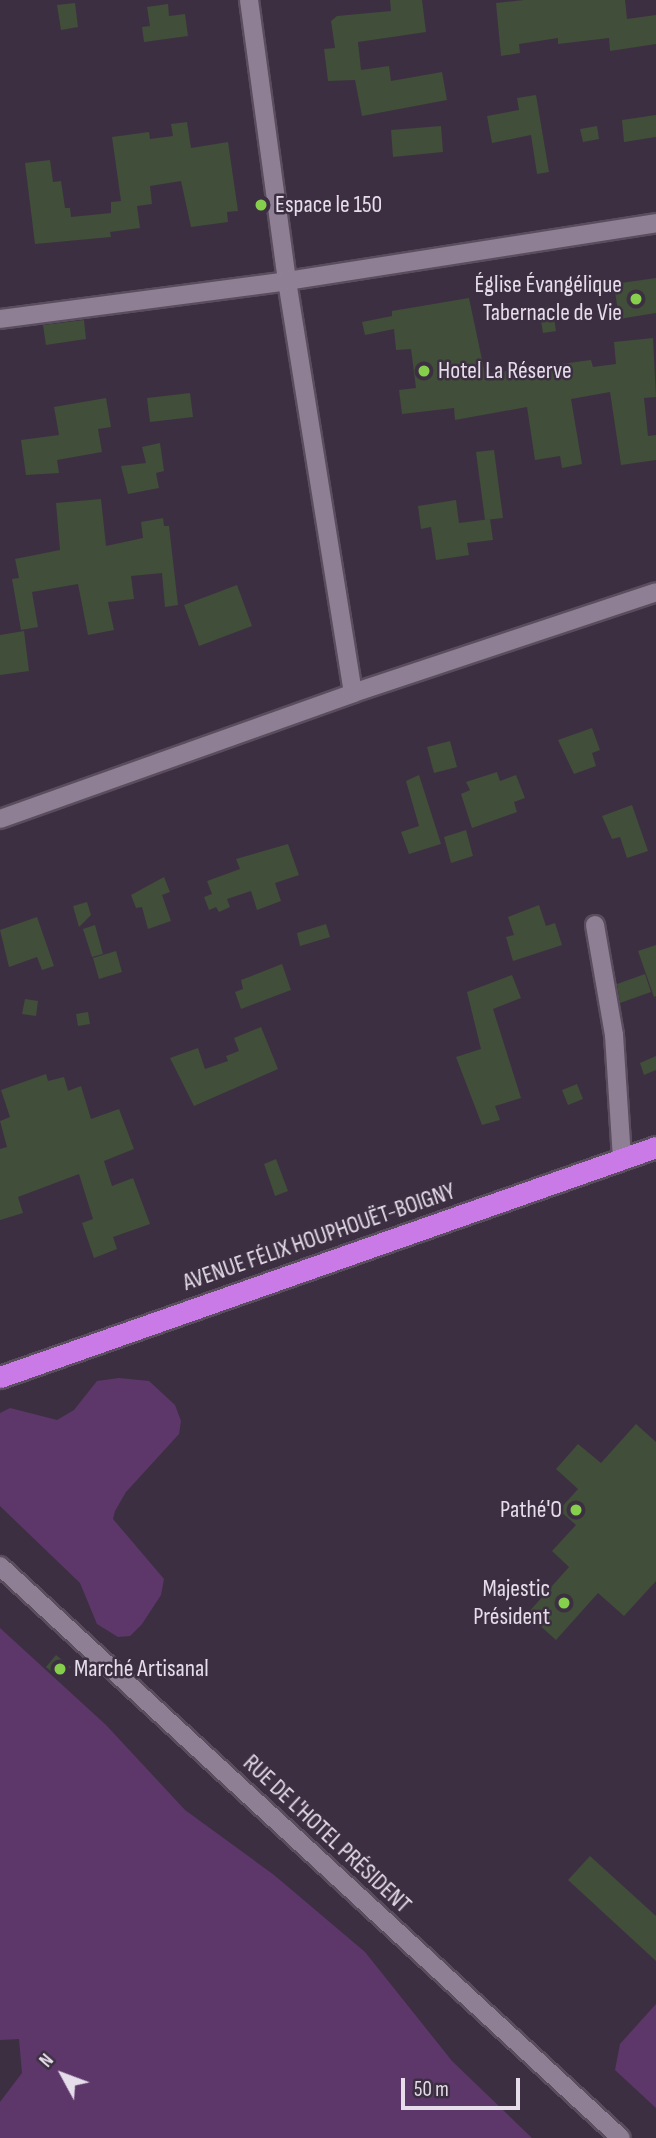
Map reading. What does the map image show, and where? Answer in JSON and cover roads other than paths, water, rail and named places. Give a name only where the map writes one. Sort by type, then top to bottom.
[{"type":"highway","name":"AVENUE FÉLIX HOUPHOUËT-BOIGNY","points":[[0,1377],[656,1147]]},
{"type":"street","points":[[250,0],[287,281],[353,693]]},
{"type":"street","points":[[0,319],[287,281],[656,223]]},
{"type":"street","points":[[0,819],[353,693],[656,592]]},
{"type":"street","points":[[595,925],[614,1035],[622,1159]]},
{"type":"street","name":"RUE DE L'HOTEL PRÉSIDENT","points":[[0,1566],[621,2138]]},
{"type":"place","name":"Espace le 150","points":[[261,205]]},
{"type":"place","name":"Église Évangélique Tabernacle de Vie","points":[[636,299]]},
{"type":"place","name":"Hotel La Réserve","points":[[424,371]]},
{"type":"place","name":"Pathé'O","points":[[576,1510]]},
{"type":"place","name":"Majestic Président","points":[[564,1603]]},
{"type":"place","name":"Marché Artisanal","points":[[60,1669]]}]
